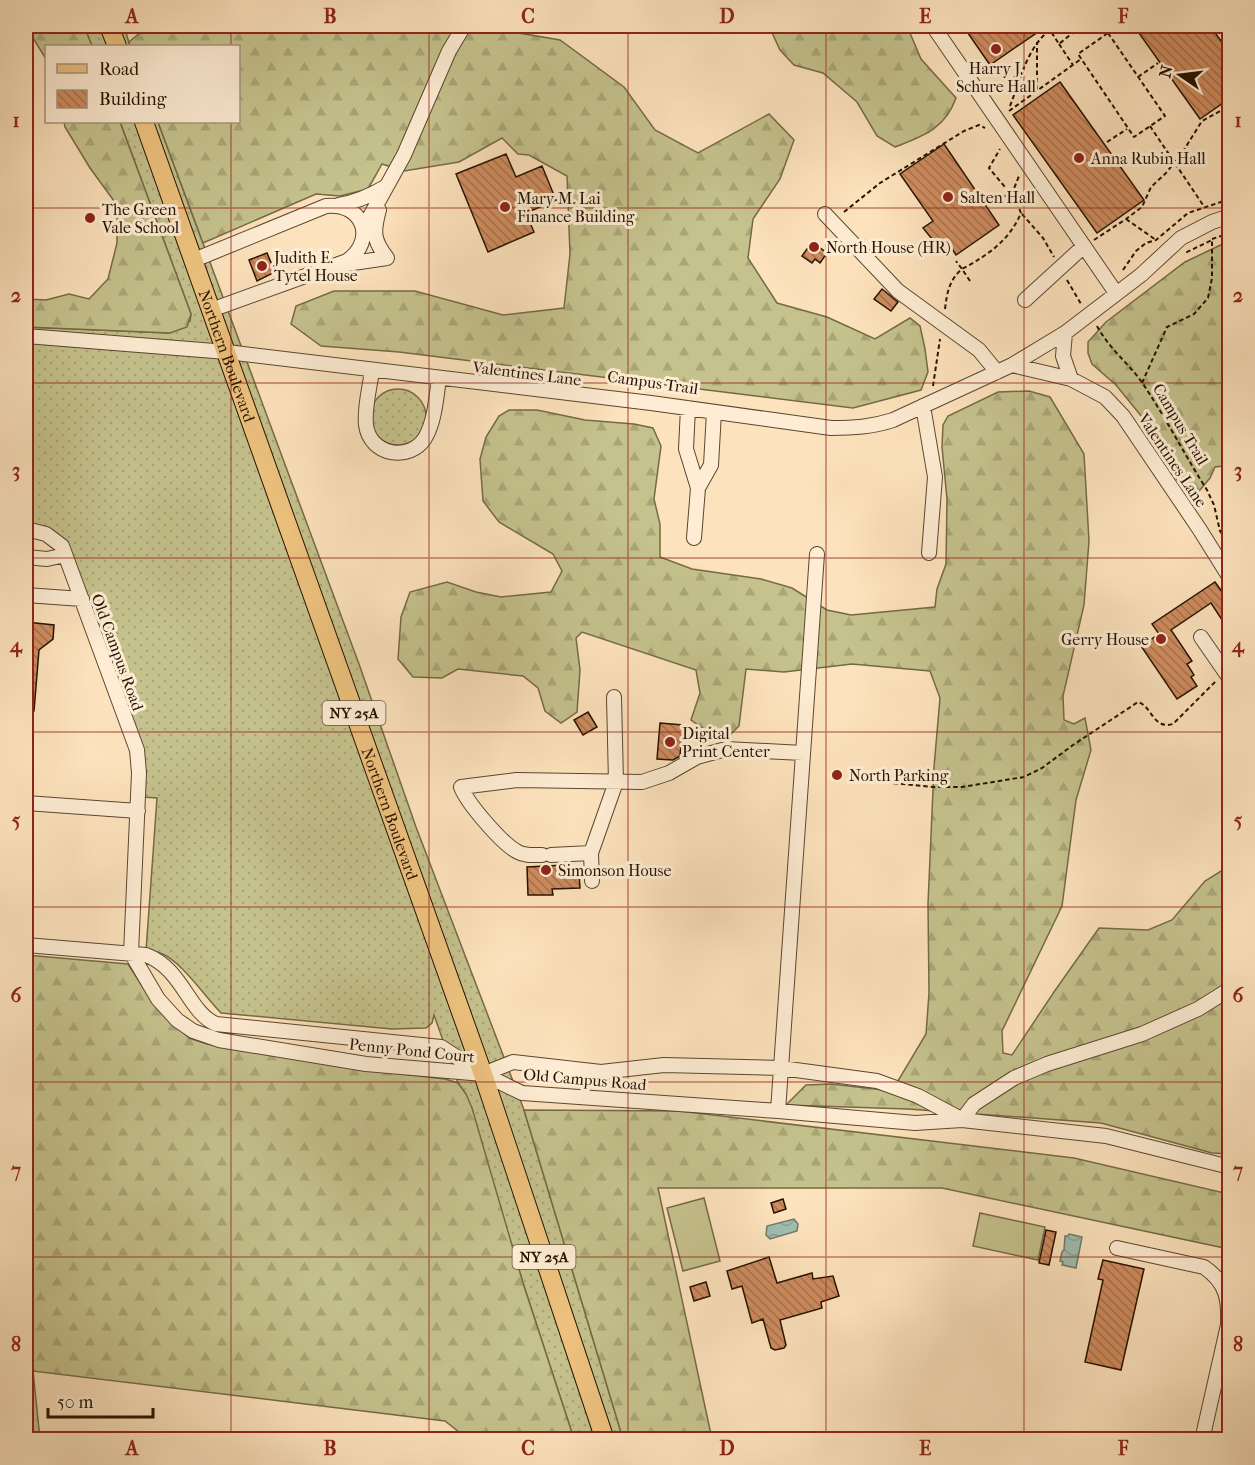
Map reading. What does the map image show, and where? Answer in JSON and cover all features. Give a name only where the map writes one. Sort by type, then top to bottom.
[{"type":"main road","points":[[109,26],[117,45]]},
{"type":"main road","name":"Northern Boulevard","points":[[144,123],[483,1074],[605,1440]]},
{"type":"street","points":[[363,229],[404,156],[449,51],[464,26]]},
{"type":"street","points":[[933,26],[1113,289]]},
{"type":"street","points":[[194,260],[326,206],[352,203],[386,186]]},
{"type":"street","points":[[338,265],[387,258],[378,247],[374,226],[386,186]]},
{"type":"street","points":[[212,310],[338,265],[355,256],[364,239],[360,220],[346,207],[336,205]]},
{"type":"street","name":"Valentines Lane","points":[[26,336],[227,352],[688,408],[831,428],[873,427],[1012,365],[1065,333],[1113,289],[1141,275],[1181,238],[1230,216]]},
{"type":"street","points":[[829,218],[898,291],[979,350],[997,372]]},
{"type":"street","points":[[1024,300],[1084,246]]},
{"type":"street","points":[[1065,333],[1063,356],[1071,379]]},
{"type":"street","name":"Valentines Lane","points":[[1012,365],[1071,379],[1105,397],[1123,416],[1230,578]]},
{"type":"street","points":[[372,370],[366,417],[368,433],[377,446],[392,453],[407,452],[416,448],[424,440],[429,432],[439,379]]},
{"type":"street","points":[[923,406],[934,477],[929,553]]},
{"type":"street","points":[[688,408],[686,449],[698,489],[694,538]]},
{"type":"street","points":[[698,489],[711,465],[714,412]]},
{"type":"street","name":"Old Campus Road","points":[[26,529],[40,531],[54,538],[62,546],[136,750],[139,773],[131,953]]},
{"type":"street","points":[[778,1111],[817,554]]},
{"type":"street","points":[[26,557],[47,559],[65,555]]},
{"type":"street","points":[[26,596],[82,599]]},
{"type":"street","points":[[1201,637],[1228,677]]},
{"type":"street","points":[[592,881],[591,853],[616,782],[614,697]]},
{"type":"street","points":[[591,853],[525,855],[516,852],[465,798],[461,787],[517,780],[642,782],[669,773],[696,757],[726,749],[803,753]]},
{"type":"street","points":[[26,803],[138,811]]},
{"type":"street","name":"Penny Pond Court","points":[[26,945],[131,953],[158,959],[169,969],[209,1021],[216,1024],[441,1047],[483,1074]]},
{"type":"street","name":"Penny Pond Court","points":[[131,953],[158,999],[177,1020],[193,1031],[219,1040],[366,1064],[483,1074]]},
{"type":"street","points":[[962,1120],[974,1104],[1014,1078],[1047,1064],[1142,1034],[1198,1009],[1230,989]]},
{"type":"street","name":"Old Campus Road","points":[[483,1074],[513,1062],[601,1072],[664,1065],[781,1068],[877,1081],[918,1096],[962,1120]]},
{"type":"street","name":"Old Campus Road","points":[[483,1074],[522,1093],[915,1123],[962,1120],[1106,1136],[1230,1167]]},
{"type":"street","points":[[1117,1248],[1204,1267],[1216,1275],[1224,1288],[1228,1307],[1228,1325],[1202,1440]]},
{"type":"path","points":[[1059,44],[1081,26]]},
{"type":"path","points":[[1009,109],[1032,50],[1050,30],[1073,65]]},
{"type":"path","points":[[1108,33],[1164,116],[1150,126],[1134,137],[1078,54],[1108,33]]},
{"type":"path","points":[[1037,90],[1038,41]]},
{"type":"path","points":[[1138,77],[1158,63]]},
{"type":"path","points":[[1084,246],[1142,207],[1151,187],[1175,162],[1202,122],[1224,109],[1230,112]]},
{"type":"path","points":[[829,218],[949,140],[979,125],[986,128]]},
{"type":"path","points":[[1150,126],[1206,208]]},
{"type":"path","points":[[1107,142],[1128,129]]},
{"type":"path","points":[[992,205],[1010,193],[989,168],[1003,144]]},
{"type":"path","points":[[1113,289],[1130,259],[1146,243],[1156,240],[1188,213],[1230,199]]},
{"type":"path","name":"Campus Trail","points":[[1142,383],[1167,327],[1194,314],[1208,298],[1212,278],[1212,240],[1206,208]]},
{"type":"path","points":[[1021,213],[1043,238]]},
{"type":"path","points":[[1126,219],[1156,240]]},
{"type":"path","points":[[1178,258],[1230,233]]},
{"type":"path","points":[[933,394],[936,358],[950,283],[962,269],[956,261]]},
{"type":"path","name":"Campus Trail","points":[[1091,326],[1095,322],[1105,340],[1128,363],[1142,383],[1207,490],[1214,505],[1220,531],[1226,539],[1230,539]]},
{"type":"path","points":[[871,781],[962,788],[1024,777],[1042,768],[1138,702],[1144,704],[1158,722],[1167,726],[1173,724],[1219,678],[1228,677]]},
{"type":"green space","points":[[30,26],[84,26],[92,45],[45,45],[45,57],[33,38]]},
{"type":"green space","points":[[84,26],[124,26],[130,45],[92,45]]},
{"type":"green space","points":[[148,26],[478,26],[560,40],[624,87],[655,130],[698,153],[769,114],[794,140],[780,179],[753,219],[748,258],[777,303],[827,317],[875,339],[910,318],[920,326],[925,349],[928,372],[921,390],[853,408],[399,352],[321,346],[291,324],[296,306],[334,291],[415,291],[503,315],[564,308],[570,254],[567,176],[529,155],[518,154],[502,138],[459,162],[404,171],[382,164],[368,189],[340,196],[316,194],[203,243],[158,123],[240,123],[240,45],[130,45],[129,42]]},
{"type":"green space","points":[[769,26],[907,26],[921,59],[956,98],[946,117],[932,130],[895,147],[877,136],[857,102],[823,73],[794,65],[780,50]]},
{"type":"green space","points":[[64,123],[120,123],[191,314],[187,327],[170,333],[26,327],[26,299],[46,300],[69,294],[89,299],[108,279],[117,243],[117,205],[90,168]]},
{"type":"green space","points":[[120,123],[158,123],[359,664],[416,827],[524,1110],[623,1439],[574,1439],[523,1283],[466,1094],[458,1083],[434,1015],[432,1023],[426,1028],[392,1029],[221,1013],[176,963],[160,953],[146,951],[157,798],[142,797],[143,761],[63,545],[26,527],[26,327],[170,333],[190,321],[191,314]]},
{"type":"green space","points":[[1229,241],[1229,471],[1223,466],[1215,467],[1210,478],[1194,497],[1182,489],[1142,417],[1116,385],[1092,364],[1088,353],[1088,342],[1106,322],[1185,262]]},
{"type":"green space","points":[[398,389],[409,391],[418,397],[424,406],[426,417],[424,428],[418,437],[409,443],[398,445],[387,443],[378,437],[372,428],[370,417],[372,406],[378,397],[387,391]]},
{"type":"green space","points":[[1029,391],[1050,397],[1084,454],[1089,541],[1084,605],[1063,696],[1064,720],[1074,724],[1085,718],[1091,750],[1076,800],[1062,906],[1002,1031],[1003,1053],[1012,1055],[1099,928],[1148,930],[1172,920],[1205,881],[1229,866],[1229,1154],[1212,1153],[1101,1123],[908,1109],[786,1105],[806,1085],[831,1084],[892,1091],[926,1034],[929,993],[928,904],[934,767],[940,698],[930,671],[852,664],[784,672],[746,669],[739,726],[731,734],[708,732],[691,720],[700,693],[696,670],[582,632],[576,638],[580,670],[577,712],[561,723],[545,711],[538,688],[523,676],[458,669],[442,678],[413,677],[398,659],[401,617],[410,592],[447,582],[476,592],[501,597],[551,592],[562,571],[553,554],[499,522],[483,501],[480,459],[486,437],[499,416],[509,410],[537,410],[585,420],[653,428],[661,446],[654,499],[660,524],[660,557],[692,569],[761,579],[792,588],[827,610],[851,615],[935,607],[937,589],[946,564],[947,499],[942,447],[943,425],[948,416],[998,392]]},
{"type":"green space","points":[[26,955],[128,964],[153,1003],[189,1038],[207,1044],[445,1079],[458,1083],[472,1108],[523,1283],[574,1439],[468,1439],[445,1421],[33,1371],[40,1439],[26,1439]]},
{"type":"green space","points":[[524,1110],[679,1111],[1074,1158],[1229,1194],[1229,1249],[942,1188],[658,1188],[712,1439],[623,1439]]},
{"type":"green space","points":[[704,1198],[720,1261],[683,1271],[667,1208]]},
{"type":"green space","points":[[980,1213],[1045,1227],[1038,1260],[973,1246]]},
{"type":"water","points":[[794,1219],[798,1224],[797,1231],[770,1239],[766,1235],[767,1226]]},
{"type":"water","points":[[1069,1234],[1082,1237],[1076,1268],[1062,1265],[1063,1262],[1060,1261],[1065,1236]]},
{"type":"building","name":"Harry J. Schure Hall","points":[[963,26],[1029,26],[1035,34],[990,65]]},
{"type":"building","points":[[1134,26],[1210,26],[1230,53],[1230,98],[1200,119]]},
{"type":"building","name":"Anna Rubin Hall","points":[[1060,82],[1144,200],[1097,233],[1013,115]]},
{"type":"building","name":"Salten Hall","points":[[944,144],[999,225],[956,255],[949,244],[941,250],[923,228],[933,221],[900,174]]},
{"type":"building","name":"Mary M. Lai Finance Building","points":[[506,154],[516,177],[542,166],[556,200],[526,213],[534,232],[488,252],[456,174]]},
{"type":"building","name":"North House (HR)","points":[[812,242],[827,253],[820,263],[815,259],[812,263],[802,256]]},
{"type":"building","name":"Judith E. Tytel House","points":[[267,253],[275,272],[257,281],[249,260]]},
{"type":"building","points":[[882,289],[898,302],[891,311],[874,299]]},
{"type":"building","name":"Gerry House","points":[[1215,582],[1230,603],[1230,632],[1211,603],[1171,630],[1192,661],[1187,664],[1194,675],[1191,677],[1197,686],[1177,699],[1141,646],[1159,634],[1152,624]]},
{"type":"building","points":[[26,622],[54,625],[53,639],[39,650],[34,711],[26,710]]},
{"type":"building","points":[[588,712],[597,727],[583,735],[574,720]]},
{"type":"building","name":"Digital Print Center","points":[[660,723],[683,725],[680,756],[673,760],[657,759]]},
{"type":"building","name":"Simonson House","points":[[565,865],[565,873],[579,873],[580,888],[552,889],[553,895],[528,895],[527,867]]},
{"type":"building","points":[[783,1199],[786,1209],[774,1213],[771,1203]]},
{"type":"building","points":[[1046,1230],[1056,1232],[1049,1265],[1039,1263]]},
{"type":"building","points":[[769,1257],[777,1283],[812,1273],[813,1279],[833,1276],[839,1296],[821,1302],[822,1308],[780,1320],[786,1345],[784,1348],[775,1350],[771,1348],[763,1319],[752,1323],[742,1286],[732,1289],[727,1271]]},
{"type":"building","points":[[1103,1260],[1144,1269],[1121,1370],[1085,1362],[1103,1280],[1098,1279]]},
{"type":"building","points":[[706,1282],[710,1296],[694,1301],[690,1287]]},
{"type":"place","name":"Harry J. Schure Hall","points":[[996,49]]},
{"type":"place","name":"Anna Rubin Hall","points":[[1079,158]]},
{"type":"place","name":"Salten Hall","points":[[948,197]]},
{"type":"place","name":"Mary M. Lai Finance Building","points":[[505,207]]},
{"type":"place","name":"The Green Vale School","points":[[90,218]]},
{"type":"place","name":"North House (HR)","points":[[814,247]]},
{"type":"place","name":"Judith E. Tytel House","points":[[262,266]]},
{"type":"place","name":"Gerry House","points":[[1161,639]]},
{"type":"place","name":"Digital Print Center","points":[[670,742]]},
{"type":"place","name":"North Parking","points":[[837,775]]},
{"type":"place","name":"Simonson House","points":[[546,870]]}]
